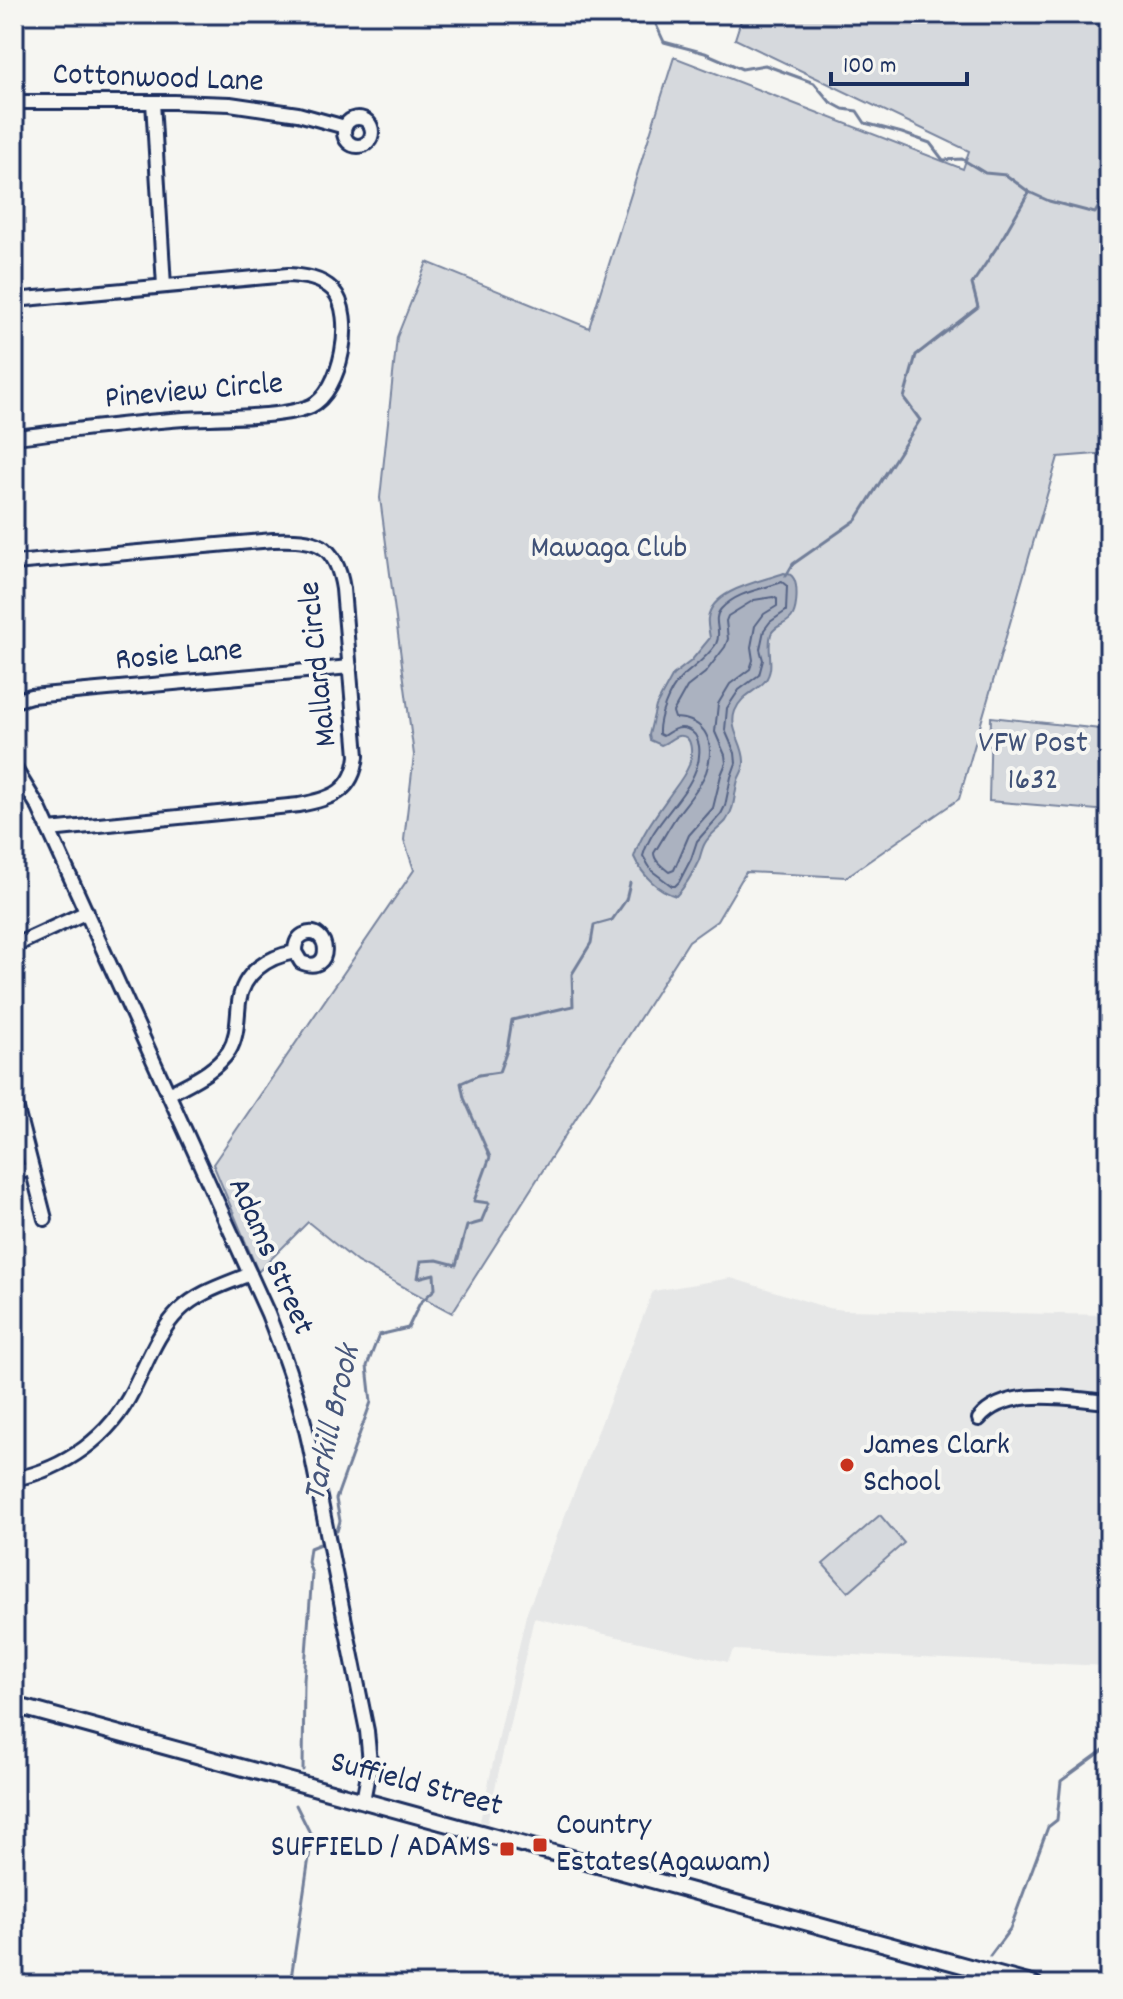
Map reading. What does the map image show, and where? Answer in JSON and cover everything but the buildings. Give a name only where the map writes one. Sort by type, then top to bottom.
[{"type":"main road","name":"Suffield Street","points":[[14,1705],[1035,1985]]},
{"type":"street","name":"Cottonwood Lane","points":[[14,102],[202,102],[258,107],[308,116],[345,127]]},
{"type":"street","points":[[153,102],[164,286]]},
{"type":"street","name":"Pineview Circle","points":[[14,300],[288,275],[307,277],[332,289],[338,298],[344,326],[341,353],[331,384],[313,405],[289,411],[14,437]]},
{"type":"street","name":"Mallard Circle","points":[[14,563],[292,539],[313,542],[322,547],[341,574],[357,756],[353,775],[347,785],[322,800],[299,805],[49,830]]},
{"type":"street","name":"Rosie Lane","points":[[14,701],[31,696],[350,667]]},
{"type":"street","name":"Adams Street","points":[[14,767],[39,808],[87,912],[287,1362],[309,1443],[367,1731],[370,1763],[363,1801]]},
{"type":"street","points":[[14,948],[87,912]]},
{"type":"street","points":[[169,1094],[213,1068],[228,1052],[236,1032],[240,997],[251,974],[268,961],[295,952]]},
{"type":"street","points":[[14,1098],[45,1219]]},
{"type":"street","points":[[14,1173],[32,1169]]},
{"type":"street","points":[[14,1479],[58,1465],[92,1443],[121,1412],[155,1345],[176,1314],[198,1297],[250,1274]]},
{"type":"street","points":[[979,1419],[996,1404],[1015,1398],[1109,1402]]},
{"type":"shaded area","name":"James Clark School","points":[[731,1278],[828,1308],[844,1310],[1109,1315],[1109,1666],[733,1650],[728,1662],[534,1618],[487,1823],[480,1821],[526,1615],[653,1291]]},
{"type":"green space","name":"Mawaga Club","points":[[743,14],[1109,14],[1109,453],[1058,457],[959,799],[846,877],[746,872],[717,921],[689,941],[452,1313],[357,1262],[308,1222],[258,1272],[213,1164],[414,870],[404,840],[414,755],[380,498],[397,337],[427,262],[589,328],[674,57],[963,169],[969,151],[735,39]]},
{"type":"green space","name":"VFW Post 1632","points":[[991,717],[1109,730],[1109,811],[989,801]]},
{"type":"green space","points":[[880,1515],[904,1543],[848,1592],[823,1564]]},
{"type":"water","points":[[784,573],[791,575],[795,583],[793,615],[771,634],[768,676],[741,701],[733,718],[744,763],[731,812],[707,840],[692,874],[676,896],[651,881],[634,857],[650,823],[686,772],[691,756],[689,741],[683,736],[661,745],[650,740],[656,706],[673,675],[691,661],[710,638],[708,618],[719,600],[740,588]]},
{"type":"waterway","points":[[639,14],[653,18],[664,42],[705,53],[742,69],[765,65],[814,83],[830,102],[843,109],[857,111],[865,123],[930,143],[943,160],[962,159],[985,173],[1006,175],[1029,192],[1049,201],[1095,213],[1106,194],[1109,194]]},
{"type":"waterway","name":"Tarkill Brook","points":[[786,576],[793,564],[856,520],[920,420],[904,398],[916,355],[978,307],[972,284],[1029,192]]},
{"type":"waterway","name":"Tarkill Brook","points":[[337,1531],[340,1521],[336,1499],[371,1402],[367,1366],[379,1335],[408,1328],[420,1303],[435,1289],[434,1274],[418,1278],[421,1261],[437,1260],[456,1265],[467,1226],[481,1222],[489,1203],[474,1201],[490,1157],[464,1098],[461,1083],[479,1075],[499,1072],[507,1050],[512,1020],[573,1006],[572,974],[591,943],[594,925],[612,920],[626,900],[630,883]]},
{"type":"waterway","name":"Tarkill Brook","points":[[303,1770],[304,1680],[312,1574],[308,1562],[310,1548],[320,1544]]},
{"type":"waterway","points":[[990,1956],[1010,1929],[1048,1827],[1057,1820],[1061,1781],[1109,1746]]},
{"type":"waterway","name":"Tarkill Brook","points":[[290,1985],[312,1837],[296,1805]]},
{"type":"place","name":"James Clark School","points":[[847,1465]]},
{"type":"place","name":"Country Estates(Agawam)","points":[[540,1845]]},
{"type":"place","name":"SUFFIELD / ADAMS","points":[[507,1849]]}]
